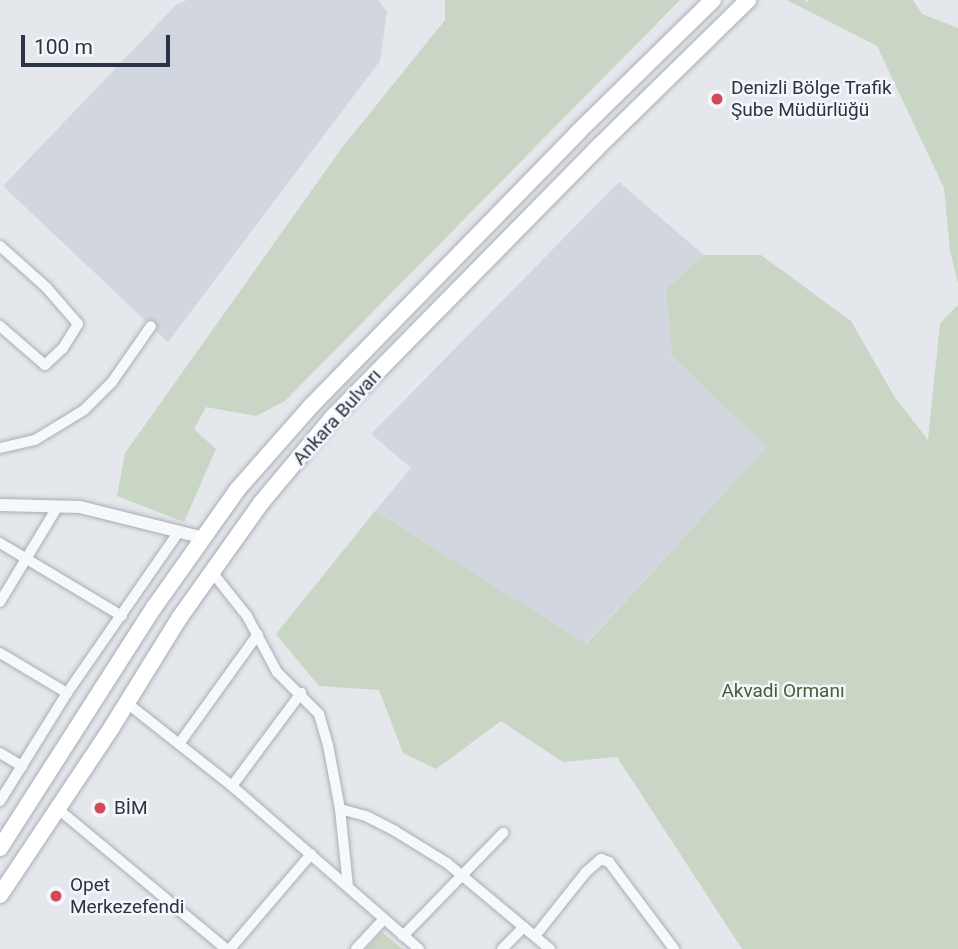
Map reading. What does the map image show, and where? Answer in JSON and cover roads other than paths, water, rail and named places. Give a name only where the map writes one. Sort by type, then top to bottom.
[{"type":"main road","name":"Ankara Bulvarı","points":[[0,848],[155,607],[237,490],[312,405],[578,132],[713,0]]},
{"type":"main road","name":"Ankara Bulvarı","points":[[0,895],[127,703],[180,617],[261,503],[332,418],[596,149],[748,0]]},
{"type":"street","points":[[0,246],[54,295],[78,324],[63,348],[44,365],[0,326]]},
{"type":"street","points":[[0,448],[35,440],[84,410],[119,372],[151,326]]},
{"type":"street","points":[[0,505],[80,507],[120,514],[204,538]]},
{"type":"street","points":[[0,601],[58,506]]},
{"type":"street","points":[[0,802],[68,693],[179,531]]},
{"type":"street","points":[[0,543],[122,616]]},
{"type":"street","points":[[212,572],[258,634],[277,672],[301,693],[319,714],[328,744],[340,809],[348,886]]},
{"type":"street","points":[[179,744],[258,634]]},
{"type":"street","points":[[0,653],[68,693]]},
{"type":"street","points":[[232,786],[301,693]]},
{"type":"street","points":[[127,703],[232,786],[419,949]]},
{"type":"street","points":[[0,753],[22,766]]},
{"type":"street","points":[[58,809],[228,949],[311,854]]},
{"type":"street","points":[[340,809],[366,816],[395,831],[461,873],[550,949]]},
{"type":"street","points":[[403,936],[502,833]]},
{"type":"street","points":[[535,936],[586,872],[601,859],[609,862],[674,949]]},
{"type":"street","points":[[356,949],[384,919]]},
{"type":"street","points":[[502,949],[524,927]]},
{"type":"place","name":"Denizli Bölge Trafik Şube Müdürlüğü","points":[[717,99]]},
{"type":"place","name":"BİM","points":[[100,808]]},
{"type":"place","name":"Opet Merkezefendi","points":[[56,896]]},
{"type":"park label","name":"Akvadi Ormanı","points":[[783,691]]}]
